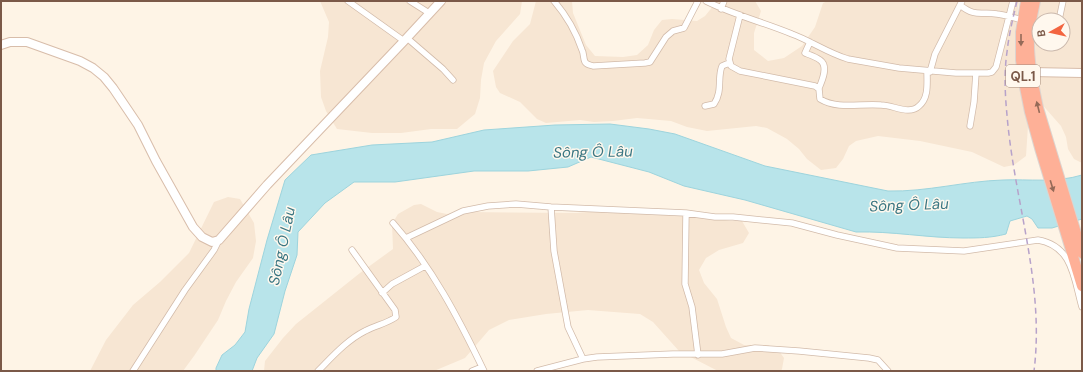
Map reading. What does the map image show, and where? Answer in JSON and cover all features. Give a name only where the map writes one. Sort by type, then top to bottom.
[{"type":"highway","name":"QL.1","points":[[1026,1],[1022,20],[1021,60],[1030,112],[1045,147],[1078,249],[1082,286]]},
{"type":"highway","name":"QL.1","points":[[1035,1],[1029,34],[1031,72],[1045,147]]},
{"type":"main road","points":[[1,45],[10,42],[27,42],[80,61],[93,68],[104,77],[114,88],[138,126],[193,227],[202,237],[212,242],[219,240],[267,184],[406,40],[441,1]]},
{"type":"main road","points":[[1031,72],[1082,73]]},
{"type":"street","points":[[348,1],[406,40],[443,69],[453,80]]},
{"type":"street","points":[[410,1],[429,13]]},
{"type":"street","points":[[554,1],[567,17],[582,49],[585,61],[589,65],[593,66],[650,62],[666,37],[674,31],[684,28],[698,1]]},
{"type":"street","points":[[706,1],[721,9],[766,24],[848,59],[928,71],[976,73],[992,72],[996,67],[1013,1]]},
{"type":"street","points":[[721,9],[724,1]]},
{"type":"street","points":[[1061,12],[1063,1]]},
{"type":"street","points":[[810,42],[805,53],[821,60],[824,66],[823,78],[818,88],[820,99],[848,105],[879,104],[913,110],[925,99],[928,71],[934,54],[961,3],[967,10],[978,14],[996,14],[1022,20]]},
{"type":"street","points":[[740,15],[729,59],[731,66],[740,71],[815,86],[818,88]]},
{"type":"street","points":[[705,106],[714,104],[716,101],[720,88],[720,71],[722,66],[729,63]]},
{"type":"street","points":[[970,126],[974,102],[976,73]]},
{"type":"street","points":[[406,238],[474,208],[501,204],[516,204],[686,213],[715,217],[733,217],[792,223],[837,235],[897,248],[964,251],[1038,240],[1044,241],[1062,251],[1066,256],[1080,294],[1082,307]]},
{"type":"street","points":[[551,207],[554,251],[568,327],[583,359]]},
{"type":"street","points":[[686,213],[685,284],[692,306],[698,354]]},
{"type":"street","points":[[393,223],[406,238],[457,316],[483,369],[472,371]]},
{"type":"street","points":[[133,371],[185,290],[214,250],[219,240]]},
{"type":"street","points":[[318,371],[335,354],[359,334],[389,322],[396,317],[394,310],[352,250]]},
{"type":"street","points":[[382,293],[392,284],[425,266]]},
{"type":"street","points":[[537,371],[583,359],[650,354],[722,354],[756,348],[799,350],[874,358],[882,363],[888,371]]},
{"type":"shaded area","points":[[320,1],[522,1],[520,14],[496,41],[484,63],[480,98],[475,114],[457,129],[431,129],[401,133],[372,133],[337,129],[326,111],[321,97],[320,71],[328,37],[329,22]]},
{"type":"shaded area","points":[[536,1],[572,1],[573,13],[586,45],[595,56],[623,57],[637,55],[648,45],[654,30],[662,20],[672,19],[697,21],[705,16],[714,5],[720,1],[755,1],[761,11],[754,33],[754,50],[768,61],[784,58],[802,46],[815,27],[823,3],[828,1],[1019,1],[1015,32],[1020,82],[1028,126],[1026,156],[1014,165],[1004,167],[972,152],[920,141],[878,136],[856,141],[849,146],[843,159],[836,168],[821,170],[807,159],[799,149],[787,139],[767,128],[756,126],[707,131],[687,127],[671,121],[637,118],[613,121],[594,122],[580,120],[546,123],[537,119],[520,102],[500,93],[496,87],[493,71],[513,41],[530,24]]},
{"type":"shaded area","points":[[1039,1],[1082,1],[1082,163],[1074,159],[1068,149],[1066,137],[1061,126],[1039,101],[1033,52],[1071,52],[1071,12],[1037,12]]},
{"type":"shaded area","points":[[228,197],[240,199],[254,223],[256,241],[253,258],[236,282],[218,320],[183,371],[90,371],[106,340],[133,305],[160,282],[189,253],[214,202]]},
{"type":"shaded area","points":[[421,204],[437,212],[447,214],[466,212],[577,213],[604,210],[691,213],[730,221],[742,221],[749,233],[743,243],[719,250],[706,258],[699,270],[704,283],[717,299],[731,338],[744,345],[768,345],[779,351],[784,358],[782,369],[781,371],[718,371],[679,351],[653,322],[640,314],[588,310],[546,314],[509,320],[489,330],[465,358],[434,371],[264,371],[265,361],[296,324],[393,249],[392,224],[398,214],[414,205]]},
{"type":"water","name":"Sông Ô Lâu","points":[[610,124],[675,134],[765,166],[888,191],[917,190],[974,182],[1052,180],[1082,175],[1082,219],[1052,228],[1038,228],[1032,219],[1027,216],[1010,221],[1006,234],[984,238],[950,238],[856,232],[745,200],[684,186],[649,172],[591,157],[568,167],[528,171],[474,171],[395,182],[354,182],[325,203],[298,232],[297,255],[285,291],[274,334],[257,358],[252,371],[216,371],[222,355],[235,345],[245,332],[249,309],[267,240],[285,180],[311,155],[372,145],[432,142],[484,130],[555,125]]},
{"type":"railway","points":[[1017,1],[1011,26],[1005,67],[1005,92],[1011,147],[1032,274],[1036,339],[1034,371]]}]
